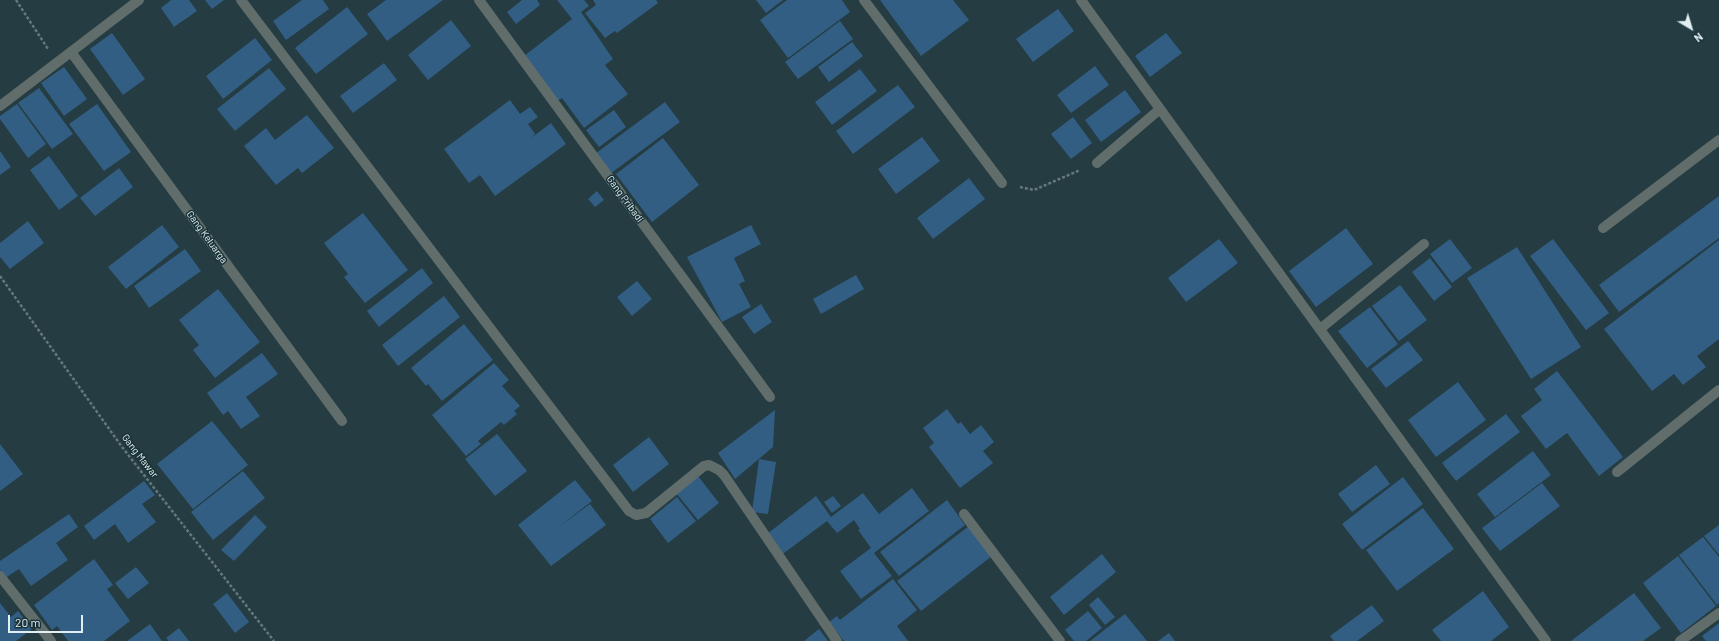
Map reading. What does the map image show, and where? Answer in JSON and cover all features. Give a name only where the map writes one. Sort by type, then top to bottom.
[{"type":"street","points":[[0,106],[139,0]]},
{"type":"street","points":[[241,0],[629,511],[636,515],[646,513],[704,466],[709,465],[724,475],[837,641]]},
{"type":"street","name":"Gang Pribadi","points":[[479,0],[770,397]]},
{"type":"street","points":[[864,0],[1002,183]]},
{"type":"street","points":[[1081,0],[1546,641]]},
{"type":"street","name":"Gang Keluarga","points":[[71,52],[342,421]]},
{"type":"street","points":[[1097,163],[1160,108]]},
{"type":"street","points":[[1603,228],[1719,140]]},
{"type":"street","points":[[1320,329],[1424,244]]},
{"type":"street","points":[[1617,472],[1719,390]]},
{"type":"street","points":[[964,514],[1060,641]]},
{"type":"street","points":[[0,576],[51,641]]},
{"type":"street","points":[[1680,641],[1719,613]]},
{"type":"path","points":[[16,0],[57,62]]},
{"type":"path","points":[[1002,183],[1034,190],[1097,163]]},
{"type":"path","name":"Gang Mawar","points":[[0,276],[122,447],[274,641]]},
{"type":"building","points":[[171,0],[189,0],[197,11],[174,27],[161,8]]},
{"type":"building","points":[[205,0],[224,0],[212,9]]},
{"type":"building","points":[[302,0],[323,0],[329,9],[286,40],[273,21]]},
{"type":"building","points":[[386,0],[443,0],[387,41],[367,14]]},
{"type":"building","points":[[522,0],[537,0],[540,5],[516,24],[507,12]]},
{"type":"building","points":[[557,0],[584,0],[589,6],[581,12],[613,59],[605,65],[628,94],[584,128],[562,98],[558,101],[524,56],[572,19]]},
{"type":"building","points":[[593,0],[656,0],[658,3],[617,33],[615,31],[605,38],[585,13],[596,5]]},
{"type":"building","points":[[756,0],[783,0],[766,13]]},
{"type":"building","points":[[787,0],[842,0],[850,12],[788,58],[760,20]]},
{"type":"building","points":[[880,0],[953,0],[969,20],[921,56]]},
{"type":"building","points":[[347,7],[368,34],[316,74],[295,48]]},
{"type":"building","points":[[1058,9],[1074,31],[1033,62],[1016,39]]},
{"type":"building","points":[[451,20],[471,46],[428,80],[408,55]]},
{"type":"building","points":[[840,21],[853,39],[798,79],[785,62]]},
{"type":"building","points":[[112,33],[145,79],[123,95],[90,49]]},
{"type":"building","points":[[1166,33],[1182,53],[1150,77],[1135,56]]},
{"type":"building","points":[[255,38],[272,60],[223,99],[206,76]]},
{"type":"building","points":[[852,42],[863,56],[829,82],[818,67]]},
{"type":"building","points":[[384,63],[397,80],[353,113],[340,96]]},
{"type":"building","points":[[1095,66],[1109,85],[1071,113],[1057,95]]},
{"type":"building","points":[[64,67],[87,99],[64,116],[41,83]]},
{"type":"building","points":[[269,68],[286,89],[235,131],[217,109]]},
{"type":"building","points":[[860,69],[877,91],[832,125],[815,102]]},
{"type":"building","points":[[898,85],[915,107],[853,154],[836,131]]},
{"type":"building","points":[[39,88],[73,134],[52,149],[18,103]]},
{"type":"building","points":[[1125,90],[1141,112],[1101,142],[1085,120]]},
{"type":"building","points":[[510,100],[520,114],[530,107],[538,117],[528,124],[535,134],[531,138],[551,123],[566,144],[495,196],[480,175],[469,183],[444,149]]},
{"type":"building","points":[[665,102],[680,122],[610,174],[595,154]]},
{"type":"building","points":[[17,104],[46,144],[28,158],[0,119],[0,116]]},
{"type":"building","points":[[97,104],[131,152],[104,171],[69,124]]},
{"type":"building","points":[[614,110],[626,127],[599,147],[586,130]]},
{"type":"building","points":[[307,115],[334,148],[302,173],[298,168],[276,185],[244,146],[266,128],[275,140]]},
{"type":"building","points":[[1073,117],[1092,143],[1071,159],[1051,134]]},
{"type":"building","points":[[922,137],[940,161],[896,194],[878,169]]},
{"type":"building","points":[[663,138],[699,185],[652,222],[616,174]]},
{"type":"building","points":[[0,151],[11,167],[0,175]]},
{"type":"building","points":[[49,156],[78,196],[59,210],[30,170]]},
{"type":"building","points":[[119,168],[133,187],[95,216],[80,198]]},
{"type":"building","points":[[969,178],[985,199],[933,239],[917,218]]},
{"type":"building","points":[[597,191],[604,200],[595,207],[588,199]]},
{"type":"building","points":[[1719,196],[1719,238],[1619,312],[1599,285]]},
{"type":"building","points":[[363,213],[408,270],[365,303],[344,277],[348,274],[324,243]]},
{"type":"building","points":[[28,221],[44,243],[10,269],[0,257],[0,243]]},
{"type":"building","points":[[162,225],[179,247],[126,289],[108,267]]},
{"type":"building","points":[[751,225],[761,244],[734,258],[745,281],[739,284],[751,307],[722,322],[687,257]]},
{"type":"building","points":[[1346,228],[1373,264],[1316,307],[1289,271]]},
{"type":"building","points":[[1219,239],[1238,263],[1186,302],[1168,278]]},
{"type":"building","points":[[1450,239],[1472,268],[1452,283],[1430,254]]},
{"type":"building","points":[[1553,239],[1609,313],[1586,330],[1530,256]]},
{"type":"building","points":[[1719,240],[1719,339],[1697,356],[1706,367],[1683,385],[1674,374],[1652,391],[1604,329]]},
{"type":"building","points":[[1517,247],[1581,347],[1531,379],[1467,278]]},
{"type":"building","points":[[185,249],[201,271],[149,308],[134,286]]},
{"type":"building","points":[[1430,258],[1452,287],[1434,301],[1412,272]]},
{"type":"building","points":[[422,268],[433,283],[379,327],[367,311]]},
{"type":"building","points":[[856,275],[864,289],[821,314],[813,299]]},
{"type":"building","points":[[637,281],[652,299],[632,316],[617,297]]},
{"type":"building","points":[[1400,285],[1427,320],[1399,341],[1372,306]]},
{"type":"building","points":[[218,289],[260,342],[215,378],[193,350],[199,345],[179,320]]},
{"type":"building","points":[[444,296],[460,317],[398,366],[382,345]]},
{"type":"building","points":[[761,304],[772,322],[754,334],[742,317]]},
{"type":"building","points":[[1370,307],[1398,344],[1367,368],[1338,331]]},
{"type":"building","points":[[464,324],[493,360],[442,401],[428,384],[426,386],[411,368]]},
{"type":"building","points":[[1408,341],[1423,360],[1386,388],[1371,369]]},
{"type":"building","points":[[262,353],[278,374],[246,397],[260,416],[241,429],[228,411],[223,415],[207,393]]},
{"type":"building","points":[[494,363],[509,380],[502,386],[520,406],[514,411],[517,414],[504,425],[501,422],[478,441],[481,444],[466,456],[432,415]]},
{"type":"building","points":[[1557,371],[1623,457],[1599,476],[1567,433],[1546,449],[1521,416],[1542,400],[1534,389]]},
{"type":"building","points":[[1458,382],[1486,420],[1436,457],[1408,420]]},
{"type":"building","points":[[947,409],[958,424],[961,422],[970,434],[981,425],[994,442],[983,451],[993,463],[960,488],[929,447],[934,443],[923,428]]},
{"type":"building","points":[[775,410],[773,447],[735,479],[718,453]]},
{"type":"building","points":[[1506,414],[1520,432],[1456,481],[1442,463]]},
{"type":"building","points":[[212,421],[248,465],[193,509],[157,464]]},
{"type":"building","points":[[497,434],[527,471],[495,496],[465,459]]},
{"type":"building","points":[[649,437],[669,464],[633,492],[613,465]]},
{"type":"building","points":[[0,444],[23,474],[0,491]]},
{"type":"building","points":[[1533,451],[1551,475],[1495,517],[1477,494]]},
{"type":"building","points":[[759,459],[776,462],[768,514],[752,512]]},
{"type":"building","points":[[1376,465],[1390,484],[1352,512],[1338,494]]},
{"type":"building","points":[[243,471],[265,498],[213,540],[191,512]]},
{"type":"building","points":[[698,476],[719,503],[698,520],[676,493]]},
{"type":"building","points":[[1403,477],[1423,504],[1362,550],[1342,524]]},
{"type":"building","points":[[575,480],[592,501],[556,529],[590,504],[606,525],[551,566],[518,525]]},
{"type":"building","points":[[144,481],[155,495],[142,504],[156,522],[128,543],[115,524],[94,540],[84,526]]},
{"type":"building","points":[[1542,483],[1560,506],[1500,551],[1482,528]]},
{"type":"building","points":[[912,488],[929,511],[874,553],[892,576],[861,599],[840,571],[871,548],[858,530],[860,529],[854,520],[837,533],[827,521],[780,556],[767,534],[816,496],[831,517],[863,493],[879,514]]},
{"type":"building","points":[[833,496],[841,506],[832,513],[824,502]]},
{"type":"building","points":[[677,497],[696,521],[668,543],[650,519]]},
{"type":"building","points":[[947,500],[965,525],[899,576],[880,552]]},
{"type":"building","points":[[1423,508],[1454,549],[1397,591],[1366,550]]},
{"type":"building","points":[[69,514],[78,527],[56,543],[68,560],[31,586],[19,569],[5,578],[0,570],[0,561]]},
{"type":"building","points":[[255,515],[267,527],[234,561],[221,550]]},
{"type":"building","points":[[1719,525],[1719,555],[1704,536]]},
{"type":"building","points":[[969,526],[992,556],[921,611],[897,581]]},
{"type":"building","points":[[1703,537],[1719,557],[1719,603],[1717,605],[1679,555]]},
{"type":"building","points":[[1102,554],[1116,572],[1064,615],[1050,597]]},
{"type":"building","points":[[1678,556],[1716,606],[1681,633],[1643,583]]},
{"type":"building","points":[[94,559],[113,585],[107,589],[130,621],[104,641],[68,641],[57,626],[52,630],[34,605]]},
{"type":"building","points":[[136,567],[149,583],[128,599],[115,583]]},
{"type":"building","points":[[893,579],[917,610],[897,626],[908,641],[844,641],[829,622],[837,616],[840,620]]},
{"type":"building","points":[[1483,591],[1509,627],[1491,641],[1441,641],[1432,630]]},
{"type":"building","points":[[227,593],[249,622],[235,633],[213,604]]},
{"type":"building","points":[[1634,593],[1661,628],[1643,641],[1571,641]]},
{"type":"building","points":[[1098,597],[1115,617],[1105,625],[1089,605]]},
{"type":"building","points":[[0,603],[11,617],[18,611],[32,629],[16,641],[0,641]]},
{"type":"building","points":[[1372,605],[1384,621],[1357,641],[1334,641],[1330,636]]},
{"type":"building","points":[[1088,611],[1102,628],[1086,641],[1074,641],[1065,630]]},
{"type":"building","points":[[1125,614],[1147,641],[1090,641]]},
{"type":"building","points":[[1719,623],[1719,641],[1706,641],[1702,636]]},
{"type":"building","points":[[150,624],[162,641],[127,641]]},
{"type":"building","points":[[179,628],[189,641],[169,641],[166,638]]},
{"type":"building","points":[[819,629],[828,641],[804,641]]},
{"type":"building","points":[[1169,633],[1175,641],[1158,641]]}]
